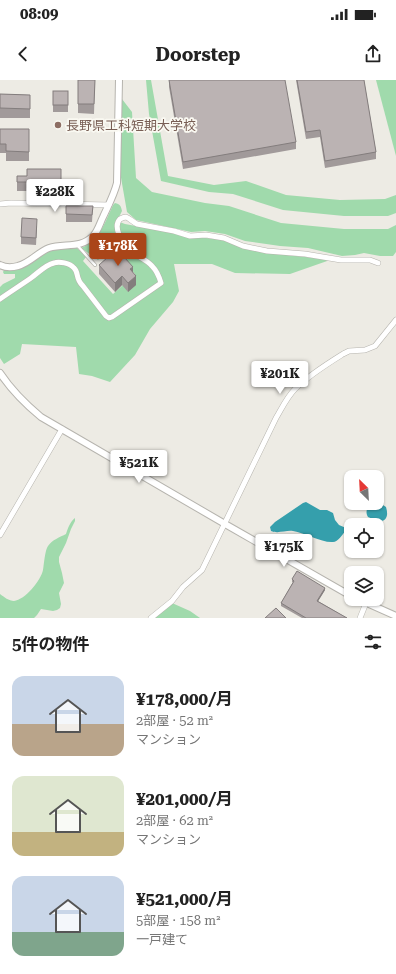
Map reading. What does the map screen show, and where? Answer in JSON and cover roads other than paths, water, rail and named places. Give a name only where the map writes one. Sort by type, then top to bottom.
[{"type":"street","points":[[0,265],[12,268],[26,264],[43,251],[50,248],[82,244],[93,236],[109,206],[117,183],[119,80]]},
{"type":"street","points":[[0,204],[11,203],[109,206]]},
{"type":"street","points":[[0,299],[49,265],[55,262],[60,262],[74,267],[79,283],[106,316],[109,318],[112,317],[161,283],[157,272],[152,266],[134,254],[128,248],[118,232],[118,222],[124,217],[127,217],[132,222],[137,224],[174,231],[190,236],[206,235],[224,238],[243,246],[267,251],[305,254],[341,260],[370,260],[378,263]]},
{"type":"street","points":[[151,618],[172,601],[183,587],[202,570],[276,418],[284,403],[294,390],[306,379],[343,354],[349,351],[365,350],[375,346],[396,320]]},
{"type":"street","points":[[0,373],[9,386],[27,405],[41,416],[344,592]]},
{"type":"street","points":[[0,535],[62,428]]},
{"type":"street","points":[[360,618],[365,606]]},
{"type":"street","points":[[373,606],[396,616]]},
{"type":"lane","points":[[76,245],[96,265]]},
{"type":"water","points":[[306,502],[320,510],[327,510],[333,513],[335,520],[339,525],[344,527],[344,533],[339,539],[335,542],[329,542],[293,531],[271,531],[270,527],[275,522]]},
{"type":"water","points":[[384,506],[386,507],[387,516],[384,520],[384,518],[370,518],[368,517],[367,510],[384,510]]},
{"type":"place","name":"長野県工科短期大学校","points":[[58,125]]}]
